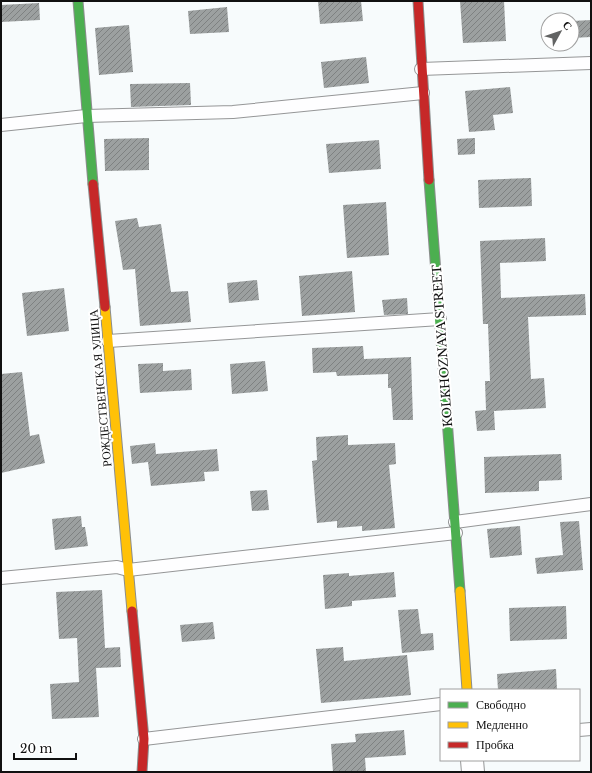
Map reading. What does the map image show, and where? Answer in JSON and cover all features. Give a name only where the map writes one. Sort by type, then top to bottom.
[{"type":"street","name":"РОЖДЕСТВЕНСКАЯ УЛИЦА","points":[[78,1],[86,116],[144,739],[142,772]]},
{"type":"street","name":"KOLKHOZNAYA STREET","points":[[418,1],[421,69],[467,689]]},
{"type":"street","points":[[472,761],[473,772]]},
{"type":"lane","points":[[421,69],[591,63]]},
{"type":"lane","points":[[1,125],[86,116],[233,112],[423,93]]},
{"type":"lane","points":[[108,341],[440,319]]},
{"type":"lane","points":[[1,578],[117,567],[128,570],[455,528],[591,504]]},
{"type":"lane","points":[[144,739],[440,704]]},
{"type":"lane","points":[[580,730],[591,729]]},
{"type":"building","points":[[318,1],[361,1],[363,21],[320,24]]},
{"type":"building","points":[[460,1],[504,1],[506,41],[463,43]]},
{"type":"building","points":[[39,3],[40,20],[1,22],[1,5]]},
{"type":"building","points":[[227,7],[229,32],[190,34],[188,11]]},
{"type":"building","points":[[591,20],[591,37],[580,38],[580,21]]},
{"type":"building","points":[[129,25],[133,72],[99,75],[95,28]]},
{"type":"building","points":[[366,57],[369,83],[324,88],[321,62]]},
{"type":"building","points":[[190,83],[191,105],[131,107],[130,84]]},
{"type":"building","points":[[510,87],[513,113],[493,115],[495,130],[469,132],[465,91]]},
{"type":"building","points":[[149,138],[149,170],[105,171],[104,139]]},
{"type":"building","points":[[475,138],[475,154],[458,155],[457,139]]},
{"type":"building","points":[[379,140],[381,169],[329,173],[326,144]]},
{"type":"building","points":[[531,178],[532,206],[479,208],[478,180]]},
{"type":"building","points":[[386,202],[389,255],[347,258],[343,205]]},
{"type":"building","points":[[137,218],[139,227],[161,224],[171,292],[188,291],[191,322],[140,326],[135,269],[123,270],[115,221]]},
{"type":"building","points":[[545,238],[546,261],[500,263],[501,298],[585,294],[586,315],[528,317],[531,379],[544,378],[546,408],[494,411],[495,430],[477,431],[475,411],[486,410],[485,381],[490,381],[488,324],[483,324],[480,241]]},
{"type":"building","points":[[352,271],[355,312],[302,316],[299,276]]},
{"type":"building","points":[[257,280],[259,300],[229,303],[227,283]]},
{"type":"building","points":[[64,288],[69,331],[27,336],[22,293]]},
{"type":"building","points":[[407,298],[408,314],[384,315],[382,300]]},
{"type":"building","points":[[363,346],[364,359],[411,357],[413,420],[393,420],[391,388],[388,388],[388,374],[337,376],[336,372],[313,373],[312,348]]},
{"type":"building","points":[[265,361],[268,391],[232,394],[230,364]]},
{"type":"building","points":[[163,363],[163,371],[191,369],[192,390],[140,393],[138,364]]},
{"type":"building","points":[[22,372],[30,436],[39,434],[45,463],[1,473],[1,374]]},
{"type":"building","points":[[348,435],[348,445],[395,443],[396,464],[389,465],[395,528],[362,531],[362,526],[337,528],[337,521],[317,523],[312,461],[317,460],[316,437]]},
{"type":"building","points":[[155,443],[156,454],[217,449],[219,471],[204,472],[205,481],[151,486],[148,462],[132,464],[130,446]]},
{"type":"building","points":[[561,454],[562,480],[539,481],[539,491],[485,493],[484,457]]},
{"type":"building","points":[[267,490],[269,510],[252,511],[250,491]]},
{"type":"building","points":[[81,516],[82,527],[85,527],[88,546],[55,550],[52,519]]},
{"type":"building","points":[[579,521],[583,570],[537,574],[535,558],[563,555],[560,522]]},
{"type":"building","points":[[520,526],[522,555],[490,558],[487,529]]},
{"type":"building","points":[[394,572],[396,597],[352,601],[352,606],[325,609],[323,575],[349,573],[349,576]]},
{"type":"building","points":[[102,590],[105,648],[120,647],[121,667],[96,668],[99,717],[52,719],[50,684],[79,682],[77,638],[59,639],[56,592]]},
{"type":"building","points":[[566,606],[567,639],[510,641],[509,608]]},
{"type":"building","points":[[418,609],[421,634],[433,633],[434,650],[402,653],[398,610]]},
{"type":"building","points":[[213,622],[215,639],[182,642],[180,625]]},
{"type":"building","points":[[343,647],[344,661],[407,655],[411,695],[321,703],[316,649]]},
{"type":"building","points":[[556,669],[557,689],[498,689],[497,674]]},
{"type":"building","points":[[404,730],[406,755],[365,758],[366,772],[333,772],[331,744],[356,742],[355,734]]},
{"type":"traffic: fast","points":[[78,1],[93,184]]},
{"type":"traffic: fast","points":[[429,180],[460,591]]},
{"type":"traffic: slow","points":[[105,307],[132,611]]},
{"type":"traffic: slow","points":[[460,591],[467,689]]},
{"type":"traffic: jam","points":[[418,1],[429,180]]},
{"type":"traffic: jam","points":[[93,184],[105,307]]},
{"type":"traffic: jam","points":[[132,611],[144,739],[142,772]]}]
